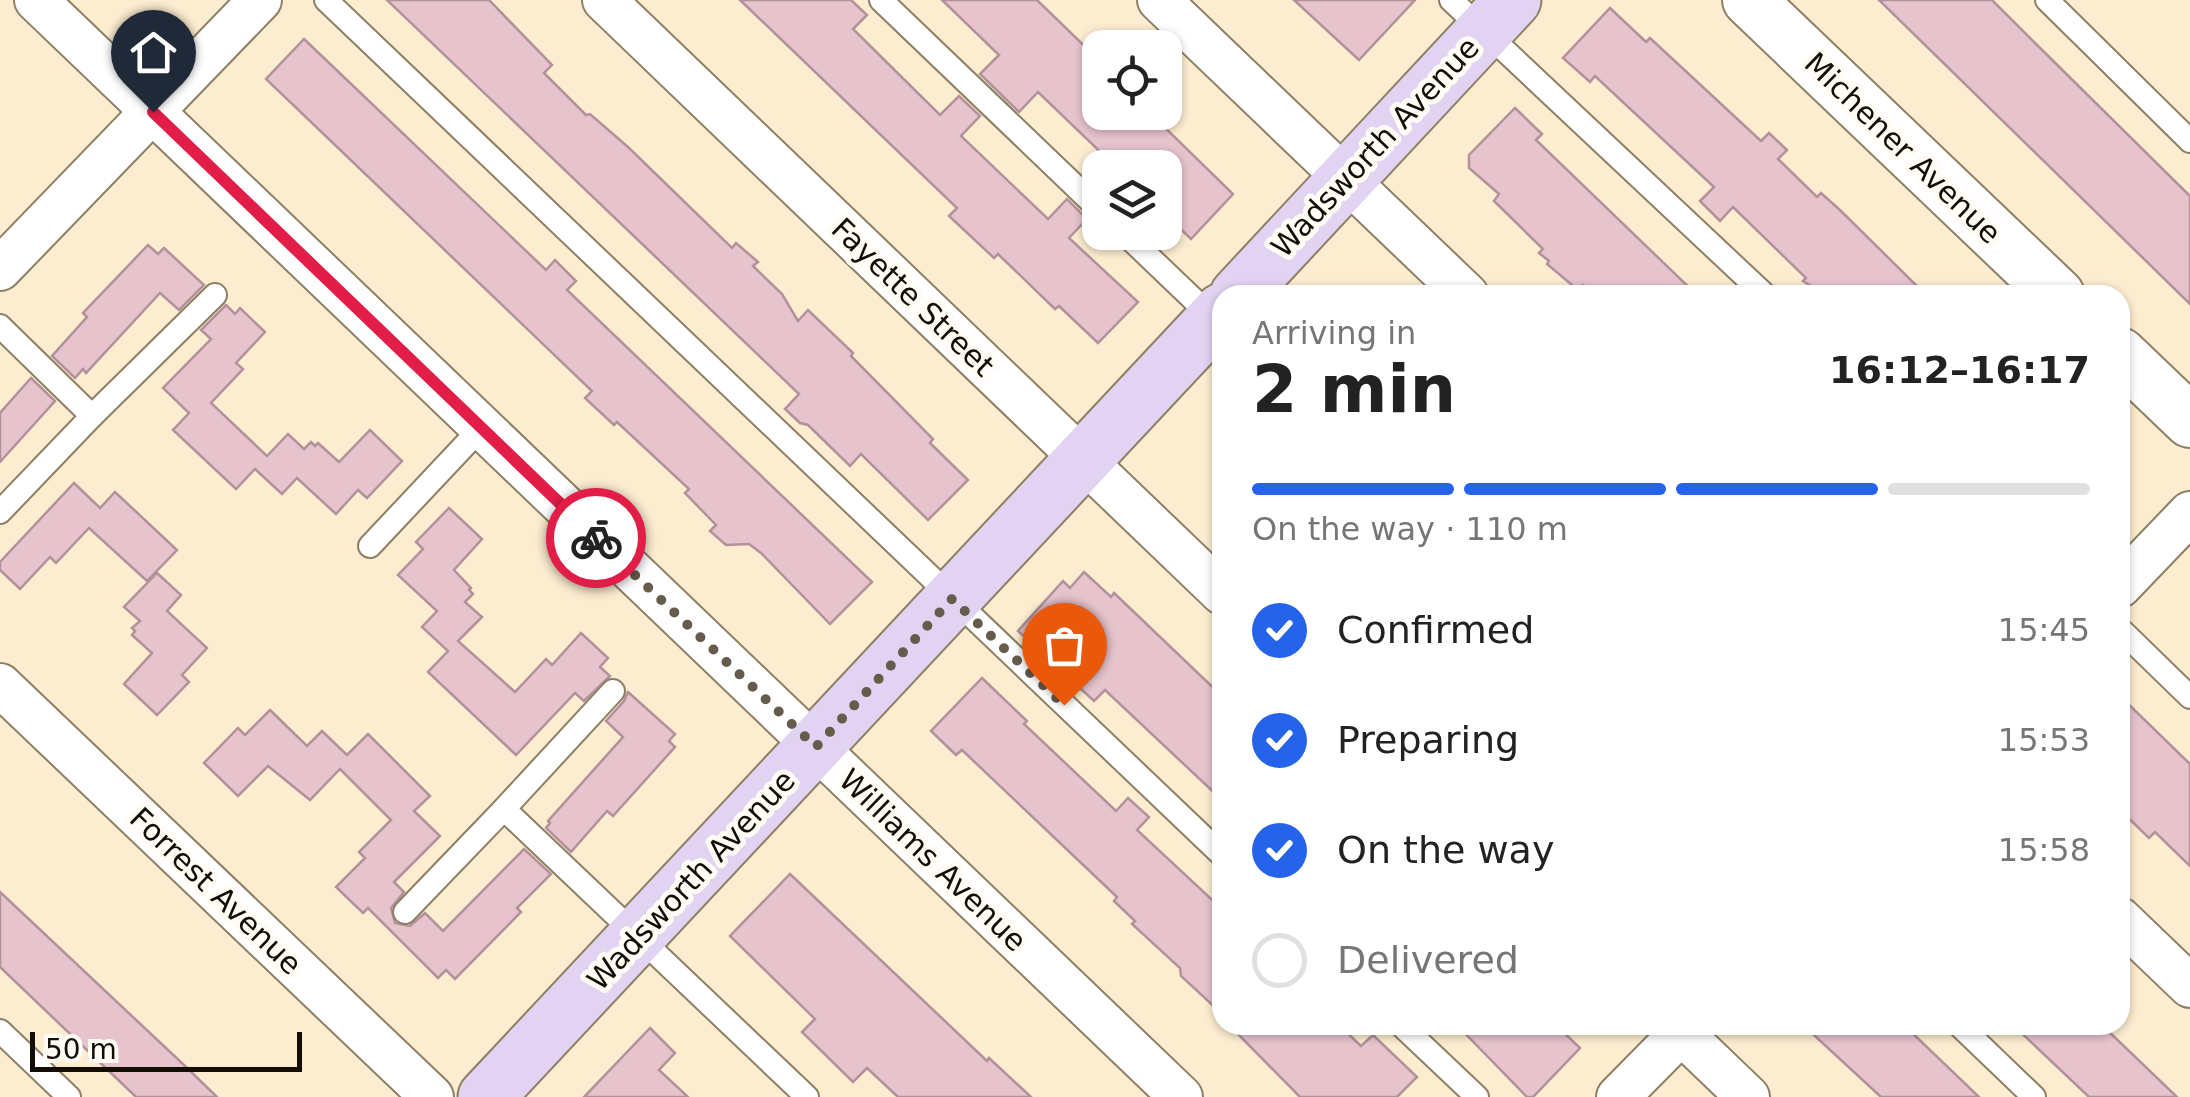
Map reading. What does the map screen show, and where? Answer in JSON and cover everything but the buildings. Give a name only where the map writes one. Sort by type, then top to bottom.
[{"type":"main road","name":"Wadsworth Avenue","points":[[1249,285],[1346,178],[1482,10]]},
{"type":"main road","name":"Wadsworth Avenue","points":[[486,1097],[1212,326]]},
{"type":"street","name":"Williams Avenue","points":[[36,0],[1181,1097]]},
{"type":"street","points":[[0,269],[260,0]]},
{"type":"street","name":"Fayette Street","points":[[604,0],[1212,583]]},
{"type":"street","points":[[1159,0],[1457,285]]},
{"type":"street","name":"Michener Avenue","points":[[1770,12],[2048,285]]},
{"type":"street","points":[[2130,364],[2190,421]]},
{"type":"street","points":[[2130,576],[2190,513]]},
{"type":"street","name":"Forrest Avenue","points":[[0,685],[432,1097]]},
{"type":"street","points":[[2130,929],[2190,986]]},
{"type":"street","points":[[1618,1097],[1675,1035]]},
{"type":"street","points":[[1688,1035],[1748,1097]]},
{"type":"lane","points":[[326,0],[1212,846]]},
{"type":"lane","points":[[882,0],[1082,193]]},
{"type":"lane","points":[[2047,0],[2190,141]]},
{"type":"lane","points":[[1482,10],[1754,285]]},
{"type":"lane","points":[[1145,250],[1212,303]]},
{"type":"lane","points":[[0,512],[215,295]]},
{"type":"lane","points":[[0,326],[92,416]]},
{"type":"lane","points":[[370,546],[481,428]]},
{"type":"lane","points":[[2130,639],[2190,697]]},
{"type":"lane","points":[[405,912],[613,691]]},
{"type":"lane","points":[[504,809],[807,1097]]},
{"type":"lane","points":[[0,1030],[69,1097]]},
{"type":"lane","points":[[1413,1035],[1478,1097]]},
{"type":"lane","points":[[1969,1035],[2034,1097]]},
{"type":"way so far","points":[[596,538],[816,747],[952,599],[1064,705]]},
{"type":"route","points":[[153,112],[596,538]]}]
